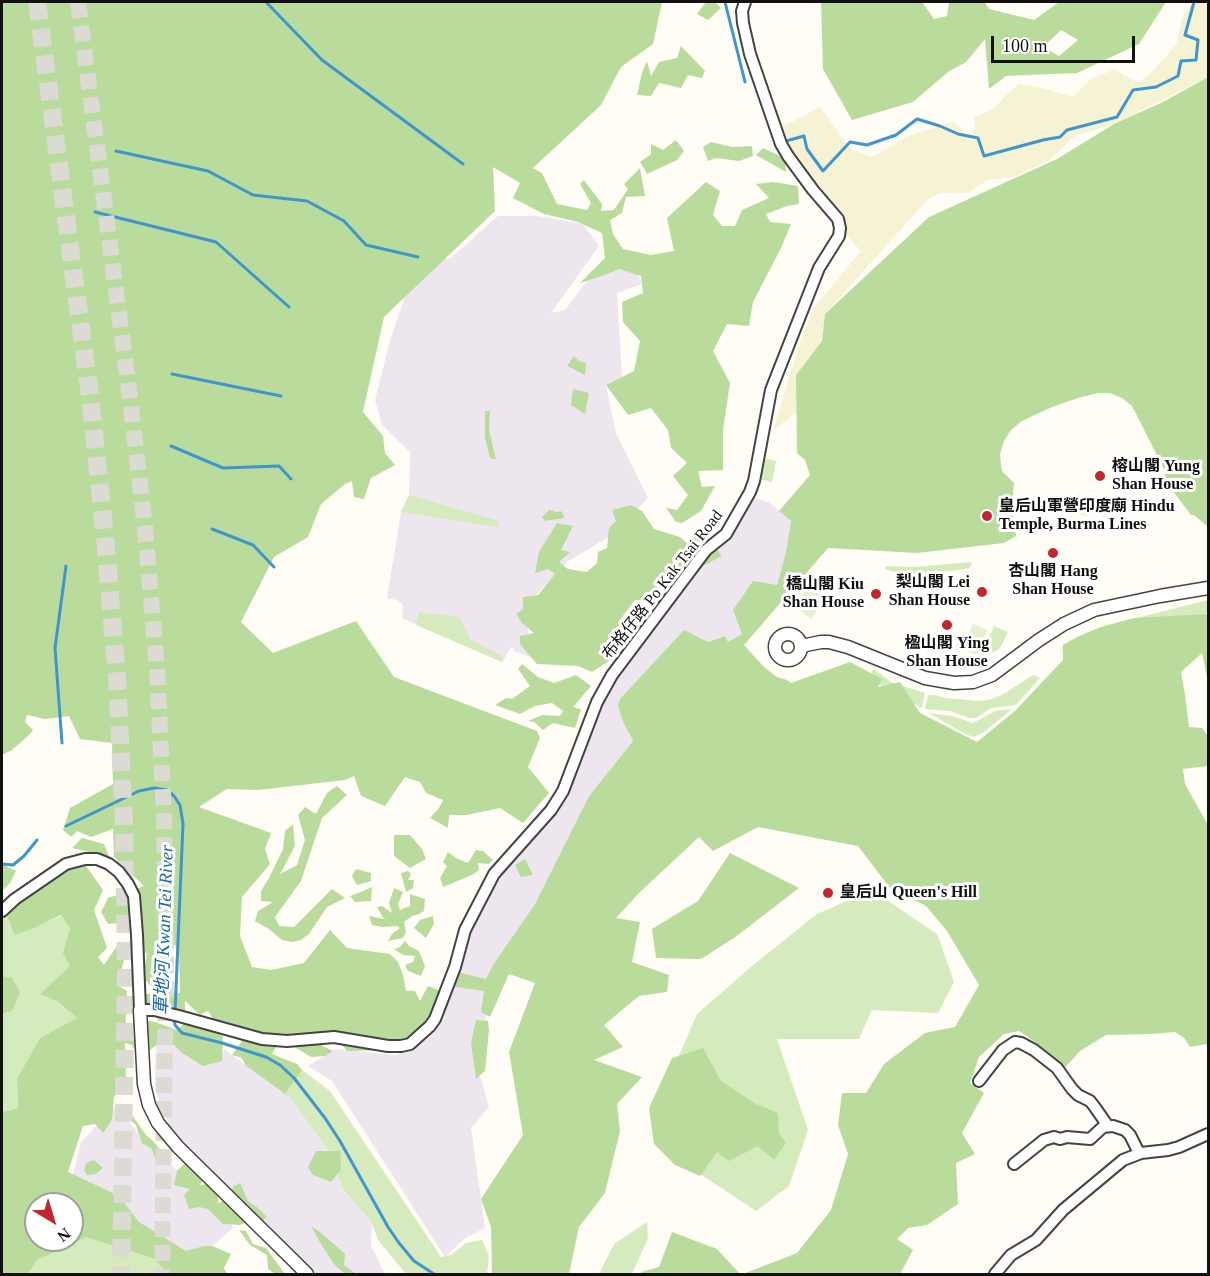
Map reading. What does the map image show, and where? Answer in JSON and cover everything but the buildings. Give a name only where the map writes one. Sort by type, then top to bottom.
[{"type":"street","name":"布格仔路 Po Kak Tsai Road","points":[[140,1010],[176,1015],[270,1040],[334,1038],[401,1046],[410,1044],[421,1036],[435,1018],[455,967],[465,930],[494,874],[551,810],[563,791],[597,702],[612,675],[706,550],[726,534],[732,525],[754,482],[771,390],[819,268],[837,239],[840,228],[835,214],[817,194],[781,144],[750,54],[743,23],[742,11],[745,2]]},
{"type":"street","points":[[801,646],[829,642],[848,647],[926,678],[954,683],[973,682],[992,675],[1064,624],[1095,610],[1209,588]]},
{"type":"street","points":[[2,911],[15,899],[66,864],[76,860],[89,858],[101,860],[112,866],[125,879],[134,899],[144,1084],[149,1105],[158,1123],[178,1147],[307,1275]]},
{"type":"street","points":[[979,1081],[1003,1050],[1015,1042],[1021,1043],[1057,1068],[1072,1089],[1090,1101],[1108,1126]]},
{"type":"street","points":[[1014,1164],[1044,1140],[1054,1137],[1090,1139],[1103,1127],[1108,1126],[1125,1130],[1134,1140],[1139,1153]]},
{"type":"street","points":[[995,1275],[1011,1255],[1035,1240],[1063,1210],[1123,1160],[1139,1153],[1179,1147],[1209,1134]]},
{"type":"shaded area","points":[[1194,2],[1208,2],[1208,77],[1114,124],[1075,136],[1050,160],[1015,177],[988,180],[967,193],[941,193],[928,199],[825,314],[822,341],[796,375],[797,412],[773,431],[799,345],[815,306],[861,251],[846,235],[833,205],[792,154],[779,127],[820,107],[852,150],[872,157],[908,136],[954,122],[973,140],[975,117],[993,109],[1019,84],[1073,97],[1091,79],[1115,69],[1137,83],[1150,74],[1176,45],[1183,15]]},
{"type":"shaded area","points":[[498,216],[538,216],[583,224],[599,246],[551,313],[565,310],[587,281],[619,269],[638,274],[642,284],[617,293],[622,377],[606,385],[616,433],[648,498],[612,535],[567,562],[532,599],[528,627],[531,657],[514,651],[512,646],[502,662],[402,618],[402,603],[387,598],[401,512],[409,495],[410,452],[382,425],[375,400],[391,337],[414,270],[452,257]]},
{"type":"shaded area","points":[[753,497],[770,503],[791,521],[777,585],[743,634],[728,643],[725,636],[708,642],[618,706],[633,741],[589,796],[535,904],[494,965],[499,969],[475,1057],[489,1107],[471,1128],[485,1228],[465,1238],[445,1257],[332,1081],[308,1066],[335,1049],[396,1055],[416,1045],[443,1014],[473,929],[495,882],[568,791],[586,740],[614,683]]},
{"type":"shaded area","points":[[156,1025],[208,1060],[225,1050],[289,1097],[331,1154],[342,1188],[372,1223],[371,1245],[385,1274],[311,1274],[173,1137],[155,1089]]},
{"type":"shaded area","points":[[114,1108],[234,1227],[212,1246],[189,1259],[72,1179],[81,1142]]},
{"type":"green space","points":[[2,2],[662,2],[653,44],[621,67],[601,105],[533,168],[542,173],[557,204],[587,210],[591,203],[580,184],[584,180],[602,204],[601,211],[614,210],[628,189],[624,184],[640,168],[645,196],[626,197],[622,213],[610,220],[613,234],[623,249],[651,255],[674,251],[667,218],[706,182],[720,191],[713,215],[722,226],[735,226],[742,210],[769,198],[756,184],[773,182],[798,186],[799,204],[766,214],[770,222],[791,224],[753,302],[749,326],[727,324],[713,351],[730,383],[723,430],[723,470],[698,471],[702,487],[715,486],[701,511],[682,523],[676,522],[666,508],[677,510],[688,495],[673,476],[687,463],[671,448],[668,430],[651,408],[628,415],[606,385],[634,371],[640,341],[623,322],[622,302],[643,293],[641,276],[619,269],[580,283],[605,258],[602,233],[578,222],[544,214],[513,198],[520,183],[493,167],[495,211],[384,317],[363,412],[383,436],[385,453],[395,465],[371,478],[364,499],[354,497],[352,481],[321,504],[308,537],[274,557],[241,622],[273,653],[356,621],[394,677],[537,731],[540,738],[528,767],[549,793],[523,823],[500,808],[467,815],[449,815],[448,828],[430,818],[443,800],[426,793],[420,782],[405,777],[385,806],[361,796],[354,776],[345,780],[258,790],[227,789],[199,807],[271,833],[265,849],[270,864],[242,897],[240,936],[252,967],[271,970],[304,963],[330,930],[347,948],[390,954],[398,962],[406,991],[415,991],[420,1001],[428,986],[441,991],[441,1016],[416,1045],[397,1050],[347,1051],[330,1031],[321,1045],[333,1051],[325,1056],[311,1057],[291,1045],[277,1045],[272,1054],[297,1064],[302,1070],[285,1094],[245,1065],[242,1058],[232,1055],[244,1038],[218,1027],[208,1011],[200,1015],[185,1001],[185,1016],[179,1021],[156,1016],[146,1006],[146,994],[180,993],[179,950],[172,942],[159,941],[173,957],[162,959],[151,986],[143,977],[147,953],[131,950],[130,922],[108,924],[101,912],[108,898],[144,886],[114,857],[113,829],[91,837],[77,831],[71,837],[63,830],[70,808],[113,784],[112,743],[80,739],[69,716],[45,719],[27,715],[25,722],[33,730],[12,750],[2,755]]},
{"type":"green space","points":[[706,2],[715,2],[721,8],[708,20],[697,14]]},
{"type":"green space","points":[[821,2],[922,2],[934,19],[947,16],[949,2],[985,2],[989,9],[1034,20],[1059,2],[1166,2],[1139,44],[1077,73],[1006,76],[989,89],[985,39],[966,62],[948,72],[913,102],[852,120],[823,69]],"holes":[[[1061,30],[1078,40],[1059,56],[1043,47]]]},
{"type":"green space","points":[[681,46],[705,71],[702,78],[688,75],[681,88],[659,83],[651,96],[637,95],[647,61],[651,76],[659,62],[677,58]]},
{"type":"green space","points":[[1208,77],[1208,527],[1191,515],[1163,478],[1166,473],[1132,406],[1122,398],[1110,393],[1098,393],[1078,398],[1022,421],[1011,430],[1004,441],[1000,454],[1001,465],[1002,471],[1014,483],[1012,506],[1016,536],[1004,543],[917,553],[828,548],[744,645],[764,667],[777,677],[791,683],[850,662],[882,679],[878,687],[900,682],[920,713],[977,742],[1015,711],[1063,660],[1063,645],[1077,637],[1101,627],[1134,618],[1208,614],[1208,682],[1202,653],[1181,672],[1189,727],[1202,728],[1208,736],[1208,766],[1183,769],[1185,784],[1208,825],[1208,1044],[1190,1047],[1184,1038],[1175,1032],[1106,1035],[1080,1051],[1063,1070],[1042,1059],[1039,1045],[1019,1031],[1004,1034],[979,1057],[970,1083],[984,1093],[962,1133],[975,1154],[956,1163],[958,1204],[927,1225],[908,1228],[897,1239],[913,1250],[900,1274],[743,1274],[797,1253],[831,1210],[848,1154],[838,1125],[842,1093],[866,1093],[884,1064],[925,1033],[955,1027],[979,985],[947,931],[926,906],[890,888],[858,846],[758,827],[713,851],[699,837],[639,893],[616,918],[640,922],[632,962],[669,975],[667,992],[639,996],[604,1025],[623,1047],[594,1060],[642,1077],[617,1104],[620,1131],[605,1193],[579,1227],[569,1274],[492,1274],[491,1227],[481,1199],[523,1135],[509,1052],[535,983],[509,974],[490,1017],[481,1012],[484,991],[449,986],[457,972],[486,979],[535,904],[589,796],[633,741],[618,706],[620,699],[684,630],[708,642],[725,636],[728,642],[742,634],[733,610],[753,581],[777,585],[791,521],[779,511],[810,475],[805,460],[797,453],[796,375],[822,341],[825,314],[929,217],[1057,159],[1114,124],[1163,102]]},
{"type":"green space","points":[[676,140],[684,151],[677,160],[647,174],[640,162],[651,154],[651,144],[663,150]]},
{"type":"green space","points":[[711,142],[732,147],[752,146],[753,156],[739,161],[716,158],[708,161],[703,147]]},
{"type":"green space","points":[[763,148],[785,160],[786,172],[756,155]]},
{"type":"green space","points":[[574,356],[586,363],[585,375],[567,366]]},
{"type":"green space","points":[[573,389],[589,393],[585,414],[571,405]]},
{"type":"green space","points":[[485,411],[490,411],[489,430],[496,459],[490,458],[485,438]]},
{"type":"green space","points":[[763,458],[776,461],[772,482],[759,479]]},
{"type":"green space","points":[[1078,494],[1088,507],[1087,516],[1077,512],[1071,504],[1069,499]]},
{"type":"green space","points":[[409,495],[499,521],[498,527],[401,512]]},
{"type":"green space","points":[[631,505],[642,511],[654,529],[680,537],[689,545],[701,529],[722,556],[691,572],[668,577],[657,586],[663,592],[658,604],[652,601],[635,600],[619,621],[625,639],[617,645],[621,653],[592,672],[578,666],[537,664],[520,644],[520,636],[534,633],[522,623],[516,614],[523,609],[523,597],[538,595],[555,574],[548,569],[535,573],[539,552],[557,523],[573,526],[561,550],[570,552],[559,562],[568,569],[587,572],[597,563],[598,552],[607,548],[609,528],[616,521],[612,510]]},
{"type":"green space","points":[[549,510],[561,511],[565,518],[545,521],[542,517]]},
{"type":"green space","points":[[972,562],[970,568],[909,576],[885,569],[886,566],[914,567]]},
{"type":"green space","points":[[816,576],[833,589],[811,619],[794,606]]},
{"type":"green space","points":[[1208,600],[1208,612],[1170,635],[1066,654],[1062,650],[1063,645],[1101,627]]},
{"type":"green space","points":[[419,612],[459,617],[471,640],[500,655],[502,662],[416,625]]},
{"type":"green space","points":[[973,624],[987,630],[977,655],[956,647],[960,636],[967,638]]},
{"type":"green space","points":[[994,626],[1008,632],[1000,648],[991,652],[984,650]]},
{"type":"green space","points":[[522,664],[538,677],[554,683],[576,675],[591,686],[573,707],[581,709],[575,728],[553,723],[543,730],[534,722],[528,721],[542,715],[560,716],[563,711],[552,703],[535,706],[520,714],[495,705],[506,698],[512,699],[530,686],[518,669]]},
{"type":"green space","points":[[874,669],[891,682],[925,693],[922,708],[872,680]]},
{"type":"green space","points":[[1033,675],[1040,678],[1016,705],[991,708],[976,718],[950,711],[925,709],[928,695],[978,701],[988,700],[1002,695]]},
{"type":"green space","points":[[1012,709],[984,732],[974,737],[929,713],[952,716],[973,723],[995,711]]},
{"type":"green space","points":[[337,786],[347,795],[322,818],[301,881],[275,917],[279,926],[294,927],[332,889],[345,898],[327,907],[309,934],[301,940],[293,942],[282,940],[255,921],[258,911],[273,902],[261,901],[261,891],[283,849],[285,831],[293,824],[295,846],[280,874],[297,865],[305,840],[298,815],[305,807],[316,814],[327,793]]},
{"type":"green space","points":[[394,835],[410,835],[422,849],[426,859],[410,868],[394,856]]},
{"type":"green space","points":[[82,838],[104,844],[114,869],[90,852],[72,848]]},
{"type":"green space","points":[[476,850],[483,851],[493,860],[489,864],[478,863],[479,870],[472,875],[443,887],[440,878],[447,866],[443,862],[448,852],[468,863]]},
{"type":"green space","points":[[730,853],[799,888],[734,938],[701,959],[656,958],[652,929],[698,901]]},
{"type":"green space","points":[[525,859],[533,875],[521,877],[515,865]]},
{"type":"green space","points":[[84,863],[103,890],[94,910],[107,948],[98,957],[104,965],[117,946],[124,961],[117,985],[127,991],[125,1035],[136,1029],[140,1019],[177,1030],[186,1022],[223,1036],[222,1061],[203,1066],[158,1035],[160,1042],[141,1057],[149,1111],[145,1111],[141,1099],[136,1070],[137,1054],[132,1045],[125,1043],[126,1082],[114,1097],[112,1120],[103,1133],[95,1124],[83,1126],[68,1172],[119,1196],[139,1222],[186,1251],[212,1246],[231,1254],[224,1268],[227,1274],[169,1274],[153,1258],[84,1238],[84,1192],[24,1192],[24,1252],[54,1252],[37,1260],[28,1274],[2,1274],[2,1112],[18,1108],[17,1079],[40,1038],[77,1018],[57,1001],[40,994],[70,966],[63,953],[70,928],[61,915],[14,935],[4,908],[66,867]]},
{"type":"green space","points":[[2,864],[16,871],[10,883],[2,891]]},
{"type":"green space","points":[[356,869],[371,873],[371,881],[357,885],[352,876]]},
{"type":"green space","points":[[408,871],[411,874],[408,880],[414,880],[413,888],[406,892],[401,873]]},
{"type":"green space","points":[[372,887],[371,901],[355,902],[350,896],[361,892]]},
{"type":"green space","points":[[394,888],[403,892],[398,904],[400,910],[410,906],[410,894],[425,899],[424,911],[404,922],[406,932],[403,938],[388,941],[392,934],[400,928],[372,925],[369,916],[384,919],[377,907],[382,906],[392,913],[389,903]]},
{"type":"green space","points":[[872,890],[937,934],[954,982],[938,1013],[872,1010],[859,1039],[777,1039],[808,1130],[789,1186],[756,1211],[667,1152],[653,1116],[697,1014],[817,914]]},
{"type":"green space","points":[[4,908],[14,935],[64,915],[70,928],[64,950],[70,966],[57,1001],[77,1018],[17,1079],[18,1108],[2,1112],[2,1014],[12,1011],[2,977],[2,912]]},
{"type":"green space","points":[[433,916],[434,924],[426,938],[414,928],[420,920]]},
{"type":"green space","points":[[405,941],[419,951],[425,966],[421,976],[408,971],[405,965],[413,962],[415,956],[403,955],[394,949],[400,947]]},
{"type":"green space","points":[[2,976],[12,978],[20,992],[12,1011],[2,1014]]},
{"type":"green space","points":[[476,1020],[488,1021],[489,1030],[485,1071],[476,1079],[471,1043]]},
{"type":"green space","points":[[703,1048],[721,1081],[756,1104],[778,1113],[779,1133],[786,1143],[774,1160],[758,1146],[729,1161],[717,1152],[700,1176],[675,1165],[654,1144],[649,1108],[672,1058]]},
{"type":"green space","points":[[302,1070],[330,1091],[441,1257],[451,1255],[466,1243],[482,1240],[489,1256],[487,1274],[406,1274],[378,1240],[372,1223],[342,1188],[331,1154],[289,1097],[282,1092]]},
{"type":"green space","points":[[127,1112],[170,1161],[167,1164],[154,1156],[152,1149],[142,1143],[136,1125],[129,1119]]},
{"type":"green space","points":[[316,1151],[340,1151],[341,1170],[331,1182],[313,1175],[308,1167]]},
{"type":"green space","points":[[94,1160],[103,1168],[96,1174],[87,1175],[84,1170],[86,1163]]},
{"type":"green space","points":[[187,1161],[205,1177],[200,1185],[209,1184],[218,1193],[218,1203],[225,1200],[234,1186],[240,1183],[248,1201],[267,1217],[255,1226],[250,1221],[240,1225],[223,1224],[208,1209],[199,1207],[189,1209],[184,1195],[190,1189],[174,1185],[177,1171]]},
{"type":"green space","points":[[647,1222],[648,1238],[632,1274],[599,1274],[614,1244]]},
{"type":"green space","points":[[311,1226],[345,1254],[344,1265],[356,1274],[345,1274],[334,1264]]},
{"type":"green space","points":[[239,1230],[246,1231],[253,1244],[266,1248],[285,1274],[275,1274],[268,1269],[267,1255],[250,1245]]},
{"type":"green space","points":[[672,1232],[717,1249],[740,1274],[642,1274],[641,1272],[659,1267]]},
{"type":"green space","points":[[84,1238],[164,1256],[184,1274],[24,1274],[41,1252],[84,1252]]},
{"type":"waterway","points":[[266,2],[322,60],[463,164]]},
{"type":"waterway","points":[[725,2],[745,82]]},
{"type":"waterway","points":[[786,141],[804,136],[807,149],[823,171],[850,142],[867,145],[896,135],[917,119],[958,134],[978,138],[984,156],[1060,137],[1067,130],[1117,117],[1133,90],[1156,87],[1178,76],[1181,61],[1196,60],[1198,40],[1185,35],[1194,2]]},
{"type":"waterway","points":[[116,151],[208,171],[253,195],[307,201],[344,221],[366,245],[418,257]]},
{"type":"waterway","points":[[95,212],[216,242],[289,307]]},
{"type":"waterway","points":[[172,374],[281,396]]},
{"type":"waterway","points":[[171,446],[223,468],[279,466],[291,479]]},
{"type":"waterway","points":[[212,529],[253,545],[274,567]]},
{"type":"waterway","points":[[62,743],[55,648],[66,566]]},
{"type":"waterway","name":"軍地河 Kwan Tei River","points":[[66,826],[139,791],[154,788],[167,790],[180,805],[183,824],[175,1012]]},
{"type":"waterway","name":"軍地河 Kwan Tei River","points":[[2,864],[13,865],[37,840]]},
{"type":"waterway","name":"軍地河 Kwan Tei River","points":[[174,1019],[175,1025],[182,1033],[266,1057],[280,1065],[294,1078],[340,1141],[399,1243],[414,1261],[434,1274]]},
{"type":"tunnel","points":[[37,2],[90,396],[117,678],[124,823],[126,972],[121,1274]]},
{"type":"tunnel","points":[[78,2],[129,390],[145,528],[157,669],[164,814],[166,961],[162,1274]]},
{"type":"place","name":"榕山閣 Yung Shan House","points":[[1100,476]]},
{"type":"place","name":"皇后山軍營印度廟 Hindu Temple, Burma Lines","points":[[987,516]]},
{"type":"place","name":"杏山閣 Hang Shan House","points":[[1053,553]]},
{"type":"place","name":"梨山閣 Lei Shan House","points":[[982,592]]},
{"type":"place","name":"橋山閣 Kiu Shan House","points":[[876,594]]},
{"type":"place","name":"楹山閣 Ying Shan House","points":[[947,625]]},
{"type":"place","name":"皇后山 Queen's Hill","points":[[828,893]]}]
